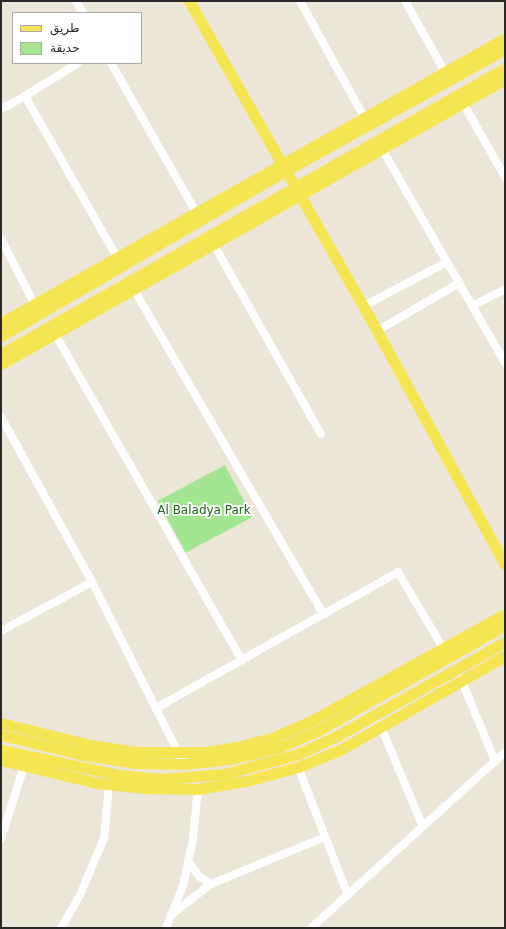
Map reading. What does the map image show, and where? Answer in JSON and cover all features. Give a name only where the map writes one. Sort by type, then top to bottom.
[{"type":"main road","points":[[190,1],[296,191],[377,331],[505,565]]},
{"type":"main road","points":[[1,336],[283,168],[364,117],[505,38]]},
{"type":"main road","points":[[1,323],[196,212],[283,168],[505,50]]},
{"type":"main road","points":[[1,354],[296,191],[505,68]]},
{"type":"main road","points":[[1,364],[214,245],[296,191],[382,149],[505,79]]},
{"type":"main road","points":[[1,723],[90,745],[135,752],[179,753],[242,746],[274,737],[313,720],[505,614]]},
{"type":"main road","points":[[1,735],[113,760],[135,763],[184,764],[230,759],[280,747],[319,730],[505,625]]},
{"type":"main road","points":[[1,750],[119,775],[160,779],[224,774],[298,754],[335,737],[505,642]]},
{"type":"main road","points":[[1,760],[109,785],[198,789],[246,781],[298,767],[340,750],[461,679],[505,656]]},
{"type":"street","points":[[76,1],[82,12]]},
{"type":"street","points":[[300,1],[364,117]]},
{"type":"street","points":[[405,1],[445,72]]},
{"type":"street","points":[[1,109],[76,64]]},
{"type":"street","points":[[112,64],[196,212]]},
{"type":"street","points":[[25,96],[117,257]]},
{"type":"street","points":[[463,103],[505,177]]},
{"type":"street","points":[[382,149],[505,363]]},
{"type":"street","points":[[1,239],[35,305]]},
{"type":"street","points":[[214,245],[321,434]]},
{"type":"street","points":[[362,306],[447,262]]},
{"type":"street","points":[[377,331],[459,283]]},
{"type":"street","points":[[472,306],[505,289]]},
{"type":"street","points":[[134,290],[324,615]]},
{"type":"street","points":[[55,334],[242,660]]},
{"type":"street","points":[[1,417],[92,582],[184,764]]},
{"type":"street","points":[[156,708],[324,615],[398,572],[443,648]]},
{"type":"street","points":[[1,631],[92,582]]},
{"type":"street","points":[[461,679],[495,761]]},
{"type":"street","points":[[381,727],[423,827]]},
{"type":"street","points":[[311,928],[505,752]]},
{"type":"street","points":[[1,839],[24,766]]},
{"type":"street","points":[[298,767],[348,895]]},
{"type":"street","points":[[61,928],[80,895],[104,838],[109,785]]},
{"type":"street","points":[[166,928],[183,886],[198,789]]},
{"type":"street","points":[[171,915],[211,884],[325,837]]},
{"type":"street","points":[[188,861],[199,876],[211,884]]},
{"type":"green space","name":"Al Baladya Park","points":[[225,465],[253,517],[186,553],[158,501]]}]
